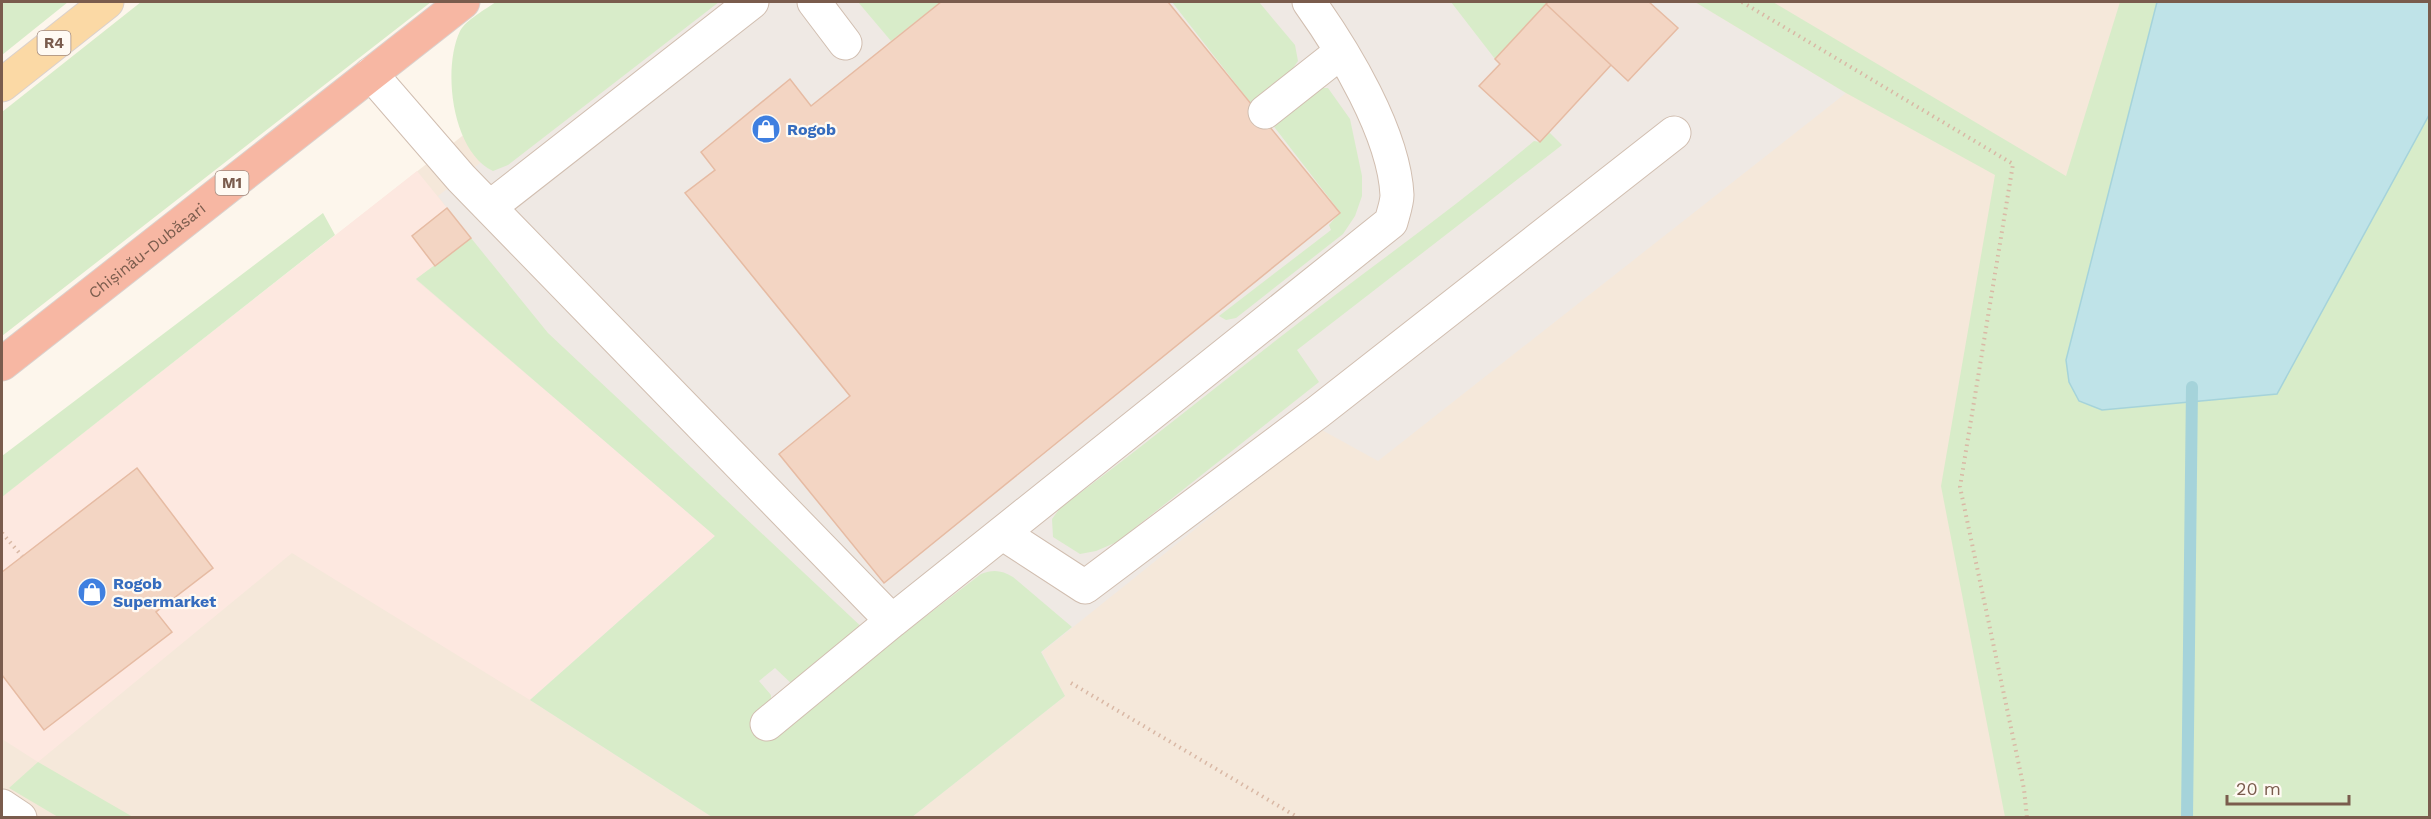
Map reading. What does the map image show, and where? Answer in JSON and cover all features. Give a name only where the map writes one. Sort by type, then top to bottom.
[{"type":"highway","name":"Chișinău-Dubăsari","points":[[2,364],[463,2]]},
{"type":"main road","name":"R4","points":[[2,85],[107,2]]},
{"type":"street","points":[[490,207],[752,2]]},
{"type":"street","points":[[814,2],[845,43]]},
{"type":"street","points":[[767,724],[1390,222],[1397,196],[1380,127],[1341,52],[1309,2]]},
{"type":"street","points":[[1264,111],[1341,52]]},
{"type":"street","points":[[371,74],[461,178],[892,621]]},
{"type":"street","points":[[1002,533],[1085,587],[1318,412],[1674,134]]},
{"type":"street","points":[[2,806],[20,818]]},
{"type":"path","points":[[1742,2],[2013,164],[1960,488],[2024,789],[2027,818]]},
{"type":"path","points":[[2,533],[22,556]]},
{"type":"path","points":[[1071,683],[1299,818]]},
{"type":"shaded area","points":[[633,2],[2429,2],[2429,115],[2363,234],[2381,817],[2,818],[2,497]]},
{"type":"shaded area","points":[[685,2],[1695,2],[1846,93],[1378,461],[1320,429],[1042,652],[1065,696],[912,817],[712,817],[530,700],[715,536],[416,279],[435,266],[412,236],[447,208],[438,196]]},
{"type":"shaded area","points":[[417,171],[447,208],[435,266],[416,280],[716,536],[530,700],[292,553],[38,762],[2,739],[2,497]]},
{"type":"green space","points":[[2,2],[68,2],[2,55]]},
{"type":"green space","points":[[141,2],[431,2],[2,336],[2,112]]},
{"type":"green space","points":[[496,2],[719,2],[508,165],[493,171],[479,161],[468,146],[460,128],[454,108],[452,66],[460,31],[471,19]]},
{"type":"green space","points":[[858,2],[941,2],[891,41]]},
{"type":"green space","points":[[1172,2],[1259,2],[1295,45],[1298,61],[1291,71],[1253,106]]},
{"type":"green space","points":[[1451,2],[1548,2],[1495,59]]},
{"type":"green space","points":[[1695,2],[1773,2],[2066,176],[2120,2],[2157,2],[2066,360],[2277,394],[2429,115],[2429,817],[2005,817],[1941,486],[1995,175],[1846,93]]},
{"type":"green space","points":[[1315,88],[1328,88],[1350,119],[1362,176],[1362,196],[1355,216],[1343,234],[1236,318],[1226,320],[1219,316],[1331,230],[1329,225],[1340,212],[1268,119]]},
{"type":"green space","points":[[1549,132],[1562,145],[1297,350],[1319,382],[1117,542],[1096,551],[1080,554],[1053,537],[1052,519],[1060,508],[1534,141],[1540,142]]},
{"type":"green space","points":[[323,213],[335,235],[2,497],[2,456]]},
{"type":"green space","points":[[471,238],[548,333],[867,632],[794,686],[775,668],[759,681],[771,695],[771,706],[750,723],[763,741],[981,574],[990,571],[1005,573],[1013,577],[1072,627],[1041,652],[1065,696],[912,817],[712,817],[530,700],[715,536],[416,279]]},
{"type":"green space","points":[[38,762],[133,817],[58,817],[9,788]]},
{"type":"water","points":[[2157,2],[2429,2],[2429,115],[2277,394],[2102,410],[2079,401],[2069,382],[2066,360]]},
{"type":"building","points":[[941,2],[1168,2],[1340,213],[884,583],[779,454],[850,396],[685,193],[715,170],[701,152],[790,79],[811,106]]},
{"type":"building","points":[[1548,2],[1649,2],[1678,28],[1628,81],[1546,4]]},
{"type":"building","points":[[1546,4],[1611,65],[1540,142],[1479,86],[1500,64],[1495,59]]},
{"type":"building","points":[[447,208],[471,238],[435,266],[412,236]]},
{"type":"building","name":"Rogob Supermarket","points":[[137,468],[213,568],[156,612],[172,632],[44,730],[2,675],[2,572]]},
{"type":"waterway","points":[[2187,818],[2192,387]]},
{"type":"place","name":"Rogob","points":[[766,129]]},
{"type":"place","name":"Rogob Supermarket","points":[[92,592]]}]
